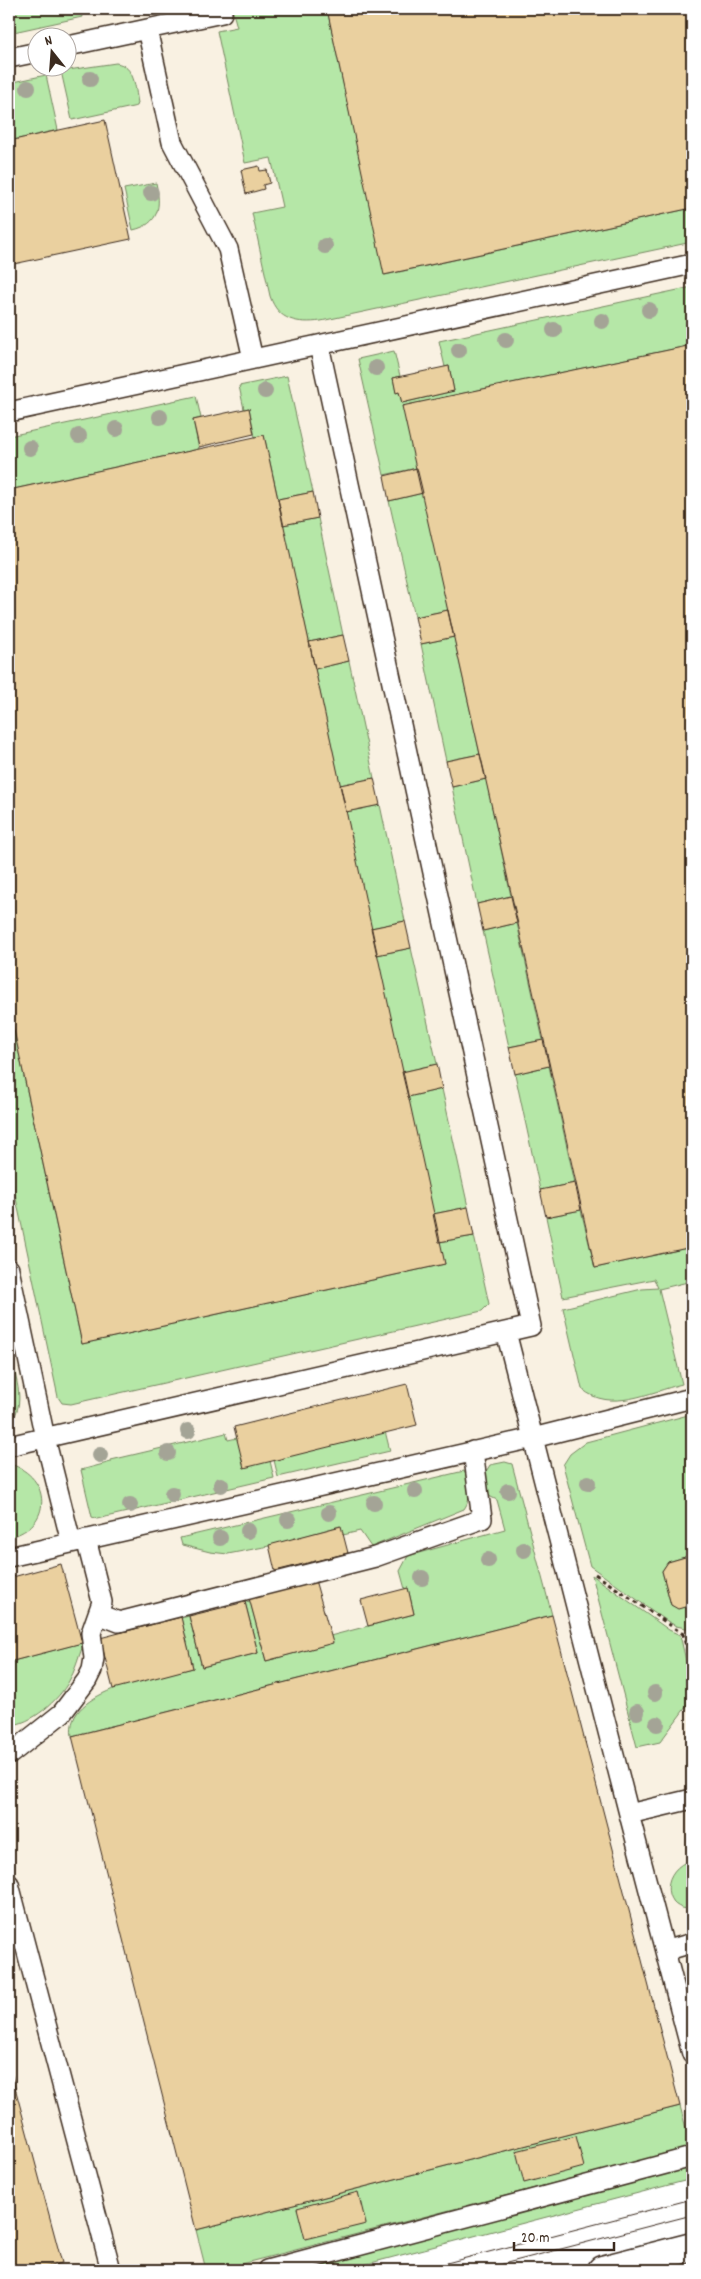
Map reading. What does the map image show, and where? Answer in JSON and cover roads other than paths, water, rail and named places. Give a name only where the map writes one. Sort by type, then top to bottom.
[{"type":"street","points":[[602,2270],[692,2247]]},
{"type":"lane","points":[[78,44],[222,13]]},
{"type":"lane","points":[[147,29],[172,142],[228,249],[253,359]]},
{"type":"lane","points":[[9,58],[28,54]]},
{"type":"lane","points":[[9,412],[692,264]]},
{"type":"lane","points":[[9,1446],[531,1326],[319,345]]},
{"type":"lane","points":[[9,1269],[14,1322],[45,1438],[79,1541],[102,1602],[91,1633],[94,1658],[87,1680],[62,1713],[9,1755]]},
{"type":"lane","points":[[506,1332],[692,2054]]},
{"type":"lane","points":[[9,1557],[533,1438],[692,1398]]},
{"type":"lane","points":[[98,1614],[119,1622],[375,1556],[482,1519],[472,1451]]},
{"type":"lane","points":[[629,1814],[692,1799]]},
{"type":"lane","points":[[9,1884],[111,2270]]},
{"type":"lane","points":[[665,1951],[692,1944]]},
{"type":"lane","points":[[267,2270],[692,2157]]},
{"type":"tram line","points":[[420,2270],[692,2199]]},
{"type":"tram line","points":[[480,2270],[692,2215]]}]
